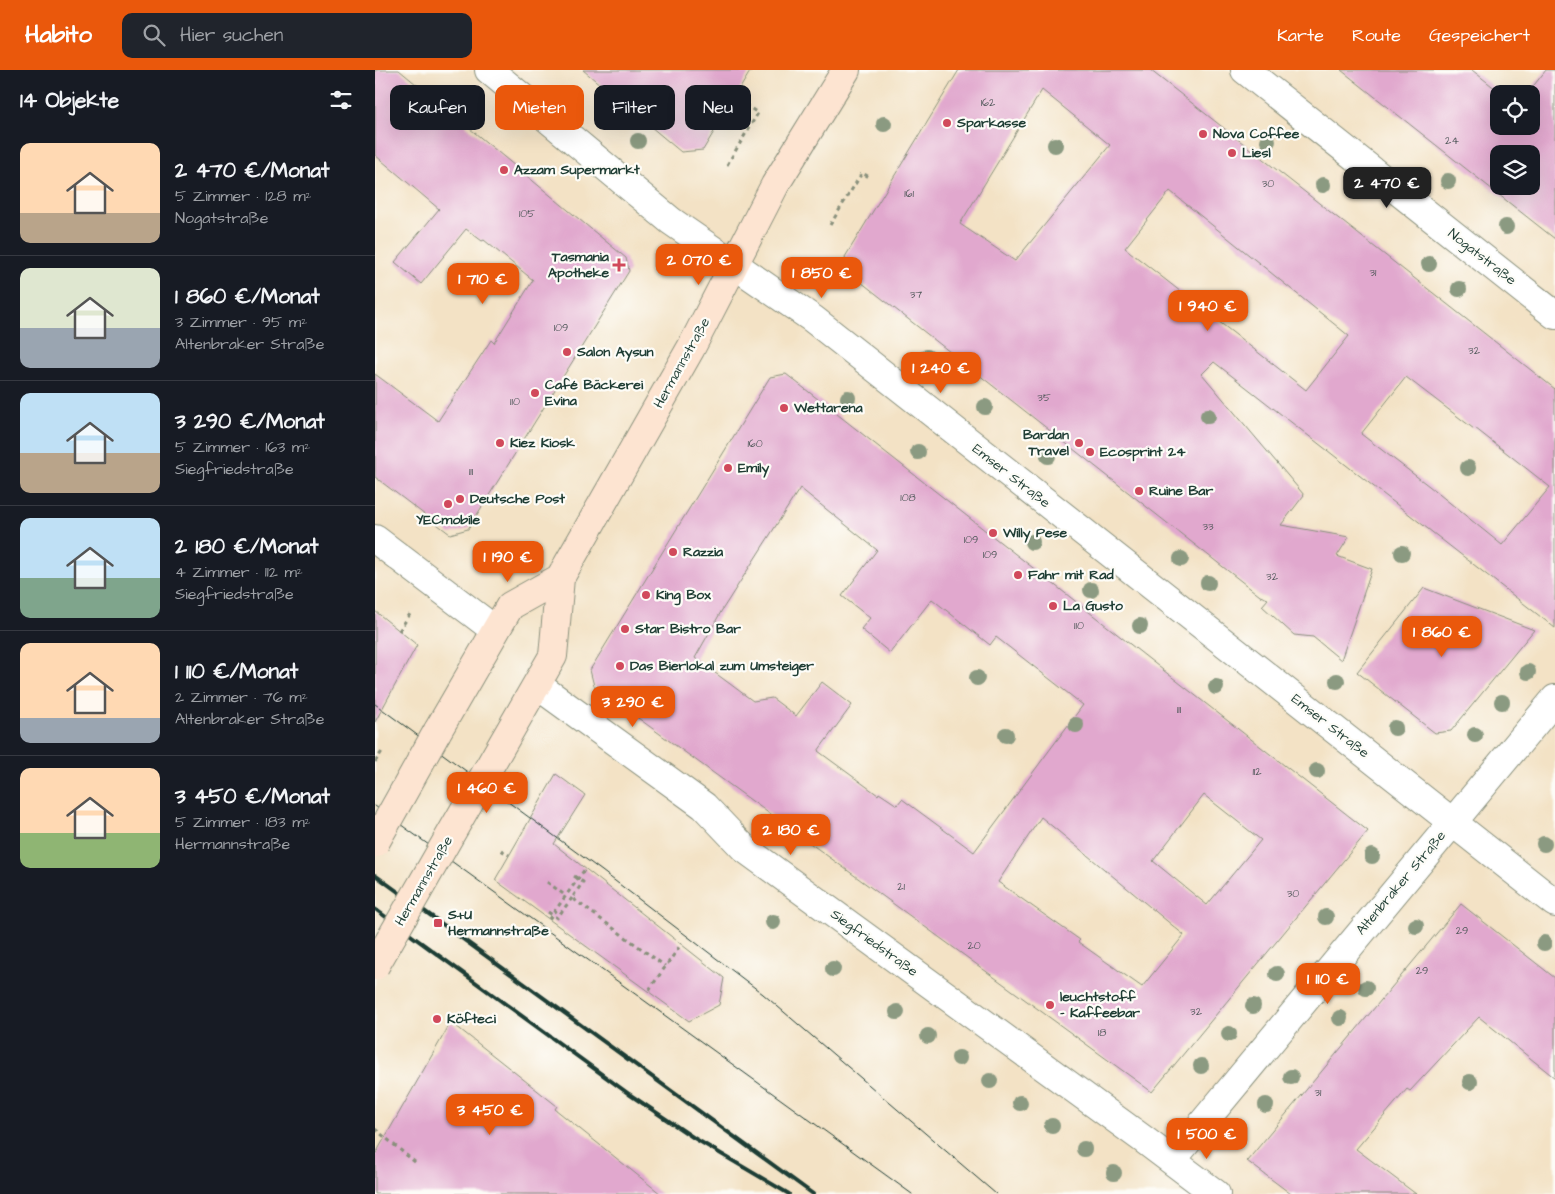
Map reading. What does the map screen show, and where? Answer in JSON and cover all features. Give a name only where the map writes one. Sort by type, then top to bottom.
[{"type":"main road","name":"Hermannstraße","points":[[375,966],[553,656],[561,578],[691,348],[775,185],[846,70]]},
{"type":"main road","points":[[375,842],[510,606],[561,578]]},
{"type":"street","name":"Emser Straße","points":[[489,70],[671,221],[813,319],[1555,903]]},
{"type":"street","name":"Nogatstraße","points":[[1245,70],[1555,315]]},
{"type":"street","points":[[375,539],[495,630]]},
{"type":"street","name":"Siegfriedstraße","points":[[537,685],[704,806],[745,849],[1217,1194]]},
{"type":"street","name":"Altenbraker Straße","points":[[1172,1160],[1555,698]]},
{"type":"path","points":[[751,109],[758,113],[751,125]]},
{"type":"path","points":[[727,165],[748,130]]},
{"type":"path","points":[[830,225],[862,173],[871,178]]},
{"type":"path","points":[[399,631],[410,614]]},
{"type":"path","points":[[501,850],[509,855]]},
{"type":"path","points":[[549,919],[585,869]]},
{"type":"path","points":[[548,912],[557,918],[572,898],[583,882],[574,876]]},
{"type":"path","points":[[547,882],[566,896]]},
{"type":"path","points":[[572,898],[665,966]]},
{"type":"path","points":[[649,990],[682,943]]},
{"type":"path","points":[[375,1129],[416,1163]]},
{"type":"building","points":[[375,70],[399,70],[417,85],[390,85],[390,130],[471,130],[626,258],[629,271],[468,529],[450,534],[375,477],[375,374],[438,421],[491,340],[494,343],[533,280],[484,240],[482,241],[466,229],[421,284],[395,262],[439,209],[375,155]]},
{"type":"building","points":[[583,70],[751,70],[742,85],[685,85],[685,130],[715,130],[703,150],[681,152],[655,130],[675,130],[675,85],[601,85]]},
{"type":"building","points":[[959,70],[1150,70],[1555,389],[1555,628],[1214,362],[1202,374],[1304,495],[1281,525],[1349,537],[1337,556],[1372,569],[1341,660],[1313,637],[1294,635],[1262,606],[1268,599],[1260,596],[847,271],[845,257]],"holes":[[[1042,90],[1110,145],[1015,261],[960,224]],[[1170,191],[1349,336],[1306,390],[1125,248]],[[1406,377],[1550,487],[1502,545],[1361,434]]]},
{"type":"building","points":[[1341,70],[1472,70],[1491,85],[1490,135],[1540,135],[1540,85],[1534,85],[1546,70],[1555,70],[1555,239],[1499,195],[1540,195],[1540,145],[1490,145],[1490,188]]},
{"type":"building","points":[[786,374],[1368,831],[1152,1092],[594,686],[590,670],[770,377]],"holes":[[[800,488],[877,550],[842,596],[870,618],[861,629],[890,653],[932,599],[990,645],[996,637],[1083,705],[974,852],[902,799],[897,805],[879,793],[878,795],[818,751],[852,705],[822,682],[796,716],[772,698],[753,701],[695,658],[722,610]],[[1204,795],[1261,840],[1207,905],[1153,861]],[[1041,817],[1184,935],[1142,987],[998,882]]]},
{"type":"building","points":[[1424,588],[1534,630],[1451,731],[1435,733],[1357,672]]},
{"type":"building","points":[[375,611],[417,645],[375,722]]},
{"type":"building","points":[[556,774],[585,795],[554,844],[724,978],[719,1005],[689,1021],[495,880]]},
{"type":"building","points":[[1461,904],[1555,978],[1555,1078],[1479,1017],[1410,1091],[1407,1089],[1356,1149],[1416,1194],[1291,1194],[1247,1161]]},
{"type":"building","points":[[451,1022],[557,1106],[555,1109],[661,1194],[375,1194],[375,1155]]},
{"type":"tram line","points":[[375,704],[602,871],[763,994],[996,1194]]},
{"type":"tram line","points":[[375,806],[912,1194]]},
{"type":"railway","points":[[375,875],[813,1194]]},
{"type":"railway","points":[[375,909],[629,1094],[694,1138],[789,1194]]},
{"type":"place","name":"Sparkasse","points":[[947,123]]},
{"type":"place","name":"Nova Coffee","points":[[1203,134]]},
{"type":"place","name":"Liesl","points":[[1232,153]]},
{"type":"place","name":"Azzam Supermarkt","points":[[504,170]]},
{"type":"place","name":"Tasmania Apotheke","points":[[619,265]]},
{"type":"place","name":"Salon Aysun","points":[[567,352]]},
{"type":"place","name":"Café Bäckerei Evina","points":[[535,393]]},
{"type":"place","name":"Wettarena","points":[[784,408]]},
{"type":"place","name":"Kiez Kiosk","points":[[500,443]]},
{"type":"place","name":"Bardan Travel","points":[[1079,443]]},
{"type":"place","name":"Ecosprint 24","points":[[1090,452]]},
{"type":"place","name":"Emily","points":[[728,468]]},
{"type":"place","name":"Ruine Bar","points":[[1139,491]]},
{"type":"place","name":"Deutsche Post","points":[[460,499]]},
{"type":"place","name":"YECmobile","points":[[448,504]]},
{"type":"place","name":"Willy Pese","points":[[993,533]]},
{"type":"place","name":"Razzia","points":[[673,552]]},
{"type":"place","name":"Fahr mit Rad","points":[[1018,575]]},
{"type":"place","name":"King Box","points":[[646,595]]},
{"type":"place","name":"La Gusto","points":[[1053,606]]},
{"type":"place","name":"Star Bistro Bar","points":[[625,629]]},
{"type":"place","name":"Das Bierlokal zum Umsteiger","points":[[620,666]]},
{"type":"place","name":"S+U Hermannstraße","points":[[438,923]]},
{"type":"place","name":"leuchtstoff – Kaffeebar","points":[[1050,1005]]},
{"type":"place","name":"Köfteci","points":[[437,1019]]}]
